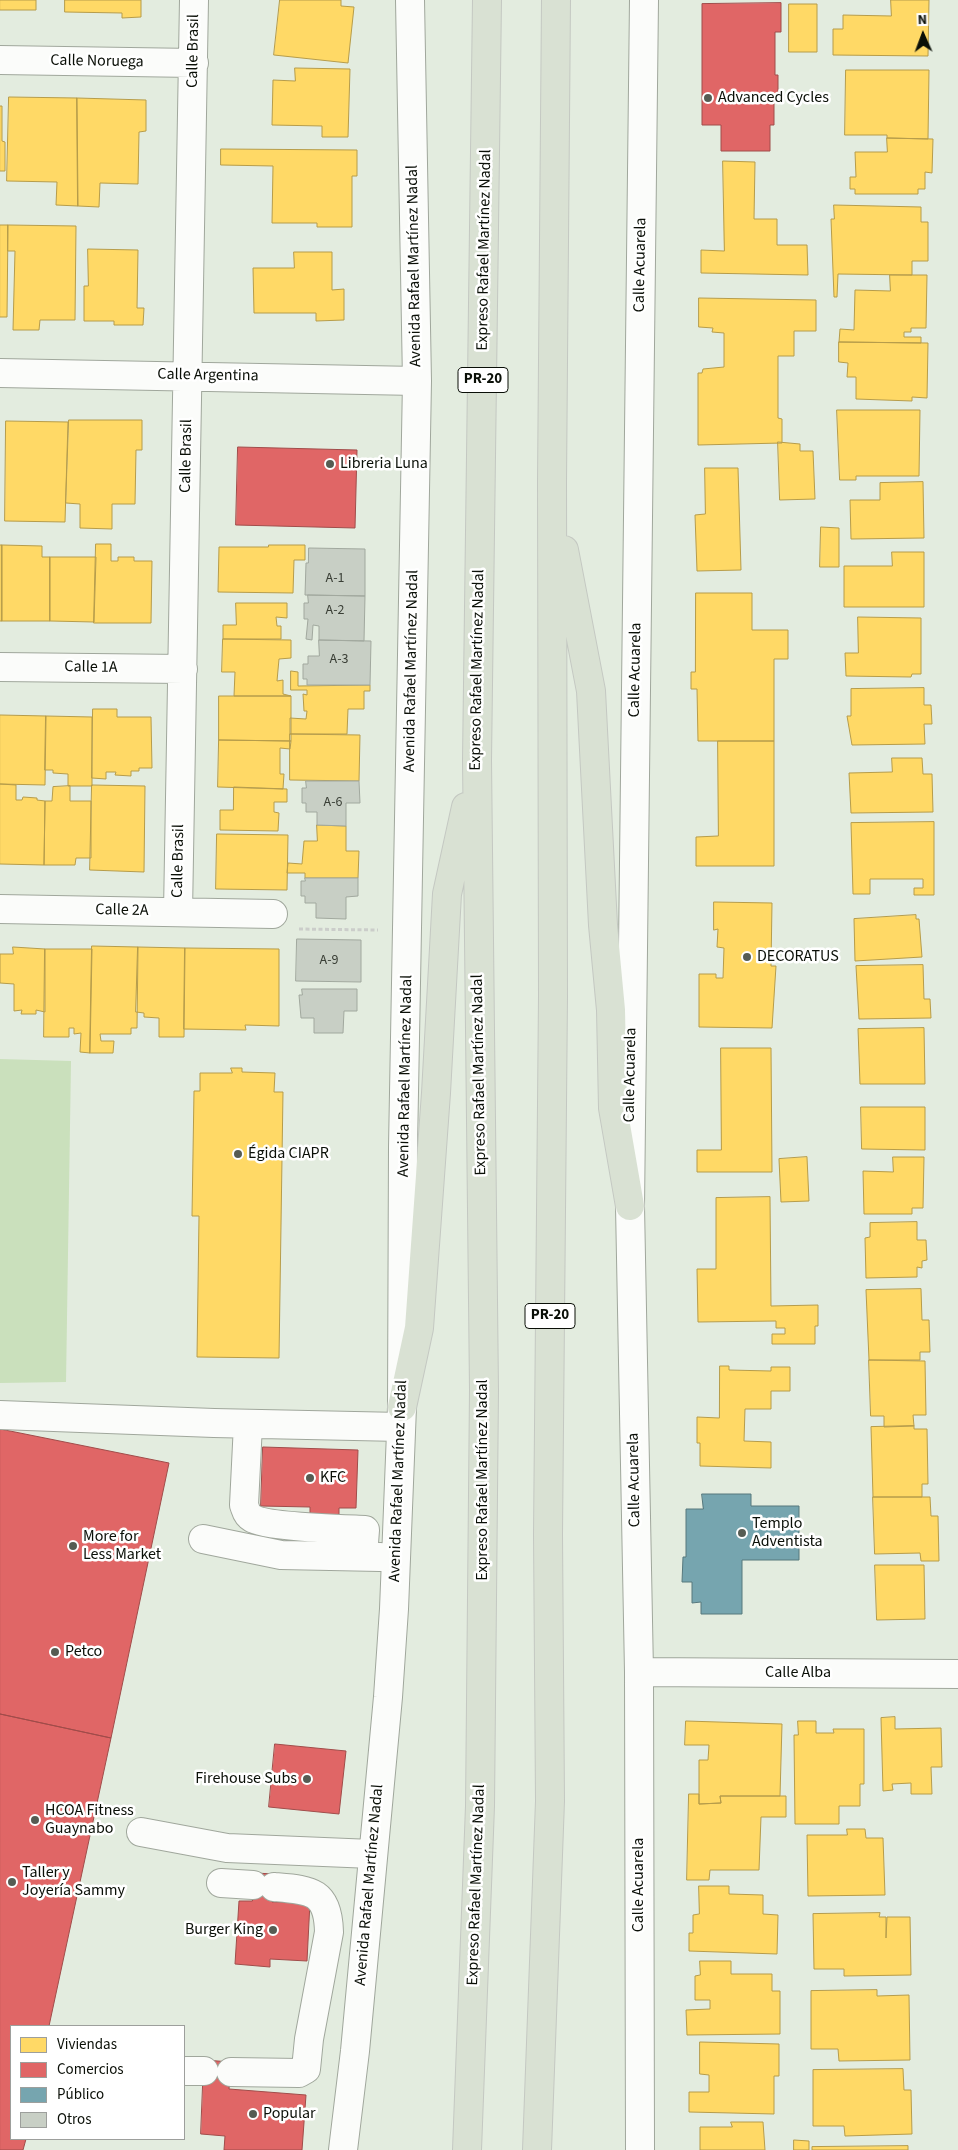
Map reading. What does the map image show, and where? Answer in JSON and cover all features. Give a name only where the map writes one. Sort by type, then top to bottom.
[{"type":"highway","name":"Expreso Rafael Martínez Nadal","points":[[467,2150],[480,1806],[484,1390],[477,760],[488,0]]},
{"type":"highway","name":"PR-20","points":[[537,2150],[541,2094],[550,1801],[548,1534],[553,996],[552,482],[556,0]]},
{"type":"highway","points":[[552,482],[591,691],[603,925],[611,1010],[613,1108],[630,1206]]},
{"type":"highway","points":[[402,1417],[418,1328],[436,1093],[447,894],[477,760]]},
{"type":"street","name":"Calle Brasil","points":[[178,912],[189,376],[194,0]]},
{"type":"street","name":"Avenida Rafael Martínez Nadal","points":[[343,2150],[355,2051],[388,1698],[402,1417],[403,1146],[409,930],[417,381],[410,0]]},
{"type":"street","name":"Calle Acuarela","points":[[640,2150],[639,1672],[630,1206],[644,0]]},
{"type":"street","name":"Calle Noruega","points":[[0,60],[194,63]]},
{"type":"street","name":"Calle Argentina","points":[[0,373],[417,381]]},
{"type":"street","name":"Calle 1A","points":[[0,667],[183,669]]},
{"type":"street","name":"Calle 2A","points":[[0,909],[273,914]]},
{"type":"street","points":[[0,1415],[248,1424],[402,1417]]},
{"type":"street","points":[[248,1424],[244,1505],[246,1514],[252,1519],[268,1523],[365,1530],[363,1556]]},
{"type":"street","points":[[203,1539],[281,1555],[396,1557]]},
{"type":"street","name":"Calle Alba","points":[[639,1672],[958,1674]]},
{"type":"street","points":[[141,1832],[228,1848],[372,1854]]},
{"type":"street","points":[[221,1883],[313,1892],[322,1899],[326,1908],[329,1932],[309,2039],[306,2069],[299,2073],[231,2072]]},
{"type":"path","points":[[273,914],[294,929],[409,930]]},
{"type":"green space","points":[[0,1059],[71,1061],[66,1382],[0,1383]]},
{"type":"building: Viviendas","points":[[0,0],[36,0],[36,10],[0,10]]},
{"type":"building: Viviendas","points":[[65,0],[141,0],[141,17],[122,18],[122,13],[65,12]]},
{"type":"building: Viviendas","points":[[280,0],[341,0],[341,6],[354,7],[348,63],[274,55]]},
{"type":"building: Viviendas","points":[[891,0],[929,0],[928,56],[833,55],[833,29],[843,29],[843,15],[891,16]]},
{"type":"building: Viviendas","points":[[789,4],[817,4],[817,52],[789,52]]},
{"type":"building: Viviendas","points":[[295,68],[350,69],[348,137],[322,137],[322,126],[272,125],[273,80],[295,81]]},
{"type":"building: Viviendas","points":[[846,70],[929,70],[928,139],[887,138],[887,135],[845,135]]},
{"type":"building: Viviendas","points":[[9,97],[77,98],[78,206],[56,205],[57,182],[7,181]]},
{"type":"building: Viviendas","points":[[77,98],[146,100],[146,131],[139,132],[138,184],[100,183],[99,207],[78,206]]},
{"type":"building: Viviendas","points":[[0,106],[2,106],[2,141],[5,142],[5,171],[0,171]]},
{"type":"building: Viviendas","points":[[887,138],[933,139],[932,173],[925,172],[925,189],[918,189],[918,194],[855,194],[855,189],[850,189],[850,177],[856,177],[855,152],[887,152]]},
{"type":"building: Viviendas","points":[[221,149],[357,150],[357,176],[352,176],[352,227],[317,227],[317,223],[272,223],[273,166],[221,165]]},
{"type":"building: Viviendas","points":[[723,161],[755,162],[754,219],[777,219],[777,245],[807,245],[808,275],[701,273],[701,250],[724,251]]},
{"type":"building: Viviendas","points":[[834,205],[921,207],[921,222],[928,222],[928,261],[912,261],[912,275],[838,274],[837,297],[834,297],[831,219],[834,219]]},
{"type":"building: Viviendas","points":[[0,225],[8,225],[7,317],[0,317]]},
{"type":"building: Viviendas","points":[[8,225],[76,226],[75,320],[40,320],[39,330],[13,330],[15,251],[8,251]]},
{"type":"building: Viviendas","points":[[88,249],[138,250],[137,308],[144,308],[143,325],[114,325],[114,321],[84,321],[84,286],[88,286]]},
{"type":"building: Viviendas","points":[[294,252],[332,252],[332,290],[344,289],[344,320],[316,321],[316,313],[254,313],[253,268],[294,268]]},
{"type":"building: Viviendas","points":[[890,275],[927,275],[926,328],[911,328],[911,332],[904,332],[904,337],[921,337],[921,343],[839,342],[840,329],[854,330],[855,290],[890,291]]},
{"type":"building: Viviendas","points":[[699,298],[816,300],[816,331],[794,331],[794,356],[778,356],[778,418],[782,419],[782,443],[698,445],[698,373],[702,373],[703,369],[724,367],[724,333],[712,332],[713,328],[699,327]]},
{"type":"building: Viviendas","points":[[839,342],[928,343],[927,398],[912,397],[912,401],[856,399],[856,377],[847,377],[848,363],[839,362]]},
{"type":"building: Viviendas","points":[[837,410],[920,410],[919,476],[856,476],[856,480],[840,480]]},
{"type":"building: Viviendas","points":[[69,420],[142,420],[142,450],[136,450],[135,504],[112,504],[112,529],[80,528],[80,504],[66,503]]},
{"type":"building: Viviendas","points":[[6,421],[68,422],[65,522],[5,521]]},
{"type":"building: Viviendas","points":[[778,442],[800,444],[800,451],[813,451],[815,499],[780,500]]},
{"type":"building: Viviendas","points":[[705,468],[738,468],[741,570],[697,571],[695,515],[705,514]]},
{"type":"building: Viviendas","points":[[923,482],[924,538],[851,539],[850,500],[880,500],[880,483]]},
{"type":"building: Viviendas","points":[[821,527],[839,528],[839,567],[820,567]]},
{"type":"building: Viviendas","points":[[96,544],[111,544],[111,561],[118,561],[118,557],[134,557],[134,561],[152,561],[151,623],[94,623]]},
{"type":"building: Viviendas","points":[[0,545],[2,545],[2,621],[0,621]]},
{"type":"building: Viviendas","points":[[2,545],[42,546],[42,557],[50,557],[50,621],[2,621]]},
{"type":"building: Viviendas","points":[[269,545],[305,545],[305,560],[294,560],[293,593],[218,592],[219,547],[268,547]]},
{"type":"building: Viviendas","points":[[892,552],[924,552],[924,607],[844,607],[844,566],[892,566]]},
{"type":"building: Viviendas","points":[[50,557],[96,557],[94,622],[50,621]]},
{"type":"building: Viviendas","points":[[696,593],[752,593],[752,630],[788,630],[788,659],[774,659],[774,741],[698,741],[697,689],[691,689],[691,672],[695,672]]},
{"type":"building: Viviendas","points":[[236,603],[287,603],[287,618],[276,617],[277,626],[281,626],[281,639],[223,639],[223,625],[236,625]]},
{"type":"building: Viviendas","points":[[858,617],[921,618],[921,674],[912,674],[911,677],[846,676],[845,653],[858,653]]},
{"type":"building: Viviendas","points":[[223,639],[291,640],[291,658],[279,659],[277,681],[283,680],[283,694],[291,696],[234,696],[235,672],[222,672]]},
{"type":"building: Viviendas","points":[[291,671],[298,672],[298,686],[370,685],[370,691],[364,691],[364,709],[348,709],[347,734],[290,734],[290,718],[306,719],[307,711],[304,711],[303,694],[307,695],[307,690],[291,690]]},
{"type":"building: Viviendas","points":[[924,688],[924,705],[931,705],[932,724],[924,724],[925,744],[852,745],[847,716],[851,716],[851,689]]},
{"type":"building: Viviendas","points":[[219,696],[291,696],[291,741],[219,740]]},
{"type":"building: Viviendas","points":[[93,709],[117,709],[117,717],[151,717],[152,768],[139,768],[139,771],[131,771],[131,776],[115,775],[116,772],[106,772],[106,779],[92,778]]},
{"type":"building: Viviendas","points":[[0,715],[46,716],[45,785],[0,784]]},
{"type":"building: Viviendas","points":[[46,716],[92,717],[92,786],[68,786],[68,774],[53,773],[53,770],[45,770]]},
{"type":"building: Viviendas","points":[[290,734],[360,735],[359,781],[290,780]]},
{"type":"building: Viviendas","points":[[219,740],[291,741],[290,749],[280,748],[280,774],[284,774],[283,789],[218,787]]},
{"type":"building: Viviendas","points":[[718,741],[774,741],[774,866],[696,866],[696,837],[718,836]]},
{"type":"building: Viviendas","points":[[892,758],[922,758],[923,774],[932,774],[933,812],[851,813],[849,773],[892,772]]},
{"type":"building: Viviendas","points":[[0,784],[16,785],[16,800],[22,800],[23,797],[37,798],[37,800],[45,801],[44,865],[0,864]]},
{"type":"building: Viviendas","points":[[92,785],[145,786],[144,872],[90,870]]},
{"type":"building: Viviendas","points":[[70,786],[70,801],[91,801],[91,858],[76,858],[75,865],[44,865],[45,801],[52,801],[53,787]]},
{"type":"building: Viviendas","points":[[234,787],[287,789],[287,802],[274,802],[274,812],[279,813],[278,831],[220,830],[220,810],[233,810]]},
{"type":"building: Viviendas","points":[[934,822],[934,895],[914,895],[914,888],[923,888],[923,879],[870,879],[870,894],[853,894],[851,823]]},
{"type":"building: Viviendas","points":[[317,825],[346,826],[346,851],[359,851],[358,878],[305,878],[305,873],[287,873],[288,863],[302,864],[304,841],[317,841]]},
{"type":"building: Viviendas","points":[[217,834],[288,835],[287,890],[216,889]]},
{"type":"building: Viviendas","name":"DECORATUS","points":[[714,902],[772,903],[771,966],[776,966],[772,1028],[699,1027],[699,974],[716,974],[716,978],[723,978],[724,948],[717,947],[718,929],[714,930]]},
{"type":"building: Viviendas","points":[[916,915],[916,919],[919,919],[922,957],[855,961],[854,919]]},
{"type":"building: Viviendas","points":[[92,946],[138,947],[137,1028],[131,1028],[131,1034],[100,1034],[101,1041],[114,1041],[113,1053],[90,1053]]},
{"type":"building: Viviendas","points":[[13,947],[45,949],[45,1012],[36,1010],[36,1014],[21,1014],[22,1010],[14,1011],[14,984],[0,983],[0,954],[13,954]]},
{"type":"building: Viviendas","points":[[138,947],[185,948],[184,1037],[159,1037],[159,1018],[144,1017],[144,1013],[136,1012]]},
{"type":"building: Viviendas","points":[[185,948],[279,949],[279,1026],[245,1025],[246,1030],[184,1029]]},
{"type":"building: Viviendas","points":[[45,949],[92,949],[90,1053],[80,1052],[81,1033],[74,1034],[74,1028],[69,1028],[69,1037],[44,1037]]},
{"type":"building: Viviendas","points":[[923,965],[924,999],[930,999],[931,1018],[859,1019],[856,966]]},
{"type":"building: Viviendas","points":[[924,1028],[925,1084],[860,1084],[858,1029]]},
{"type":"building: Viviendas","points":[[721,1048],[771,1048],[772,1172],[697,1172],[697,1150],[721,1150]]},
{"type":"building: Viviendas","name":"Égida CIAPR","points":[[231,1068],[242,1068],[242,1072],[275,1073],[274,1092],[283,1092],[279,1358],[197,1357],[199,1216],[192,1216],[194,1091],[200,1091],[200,1073],[232,1073]]},
{"type":"building: Viviendas","points":[[861,1107],[925,1107],[925,1150],[862,1149]]},
{"type":"building: Viviendas","points":[[807,1157],[809,1201],[781,1202],[779,1159]]},
{"type":"building: Viviendas","points":[[893,1157],[924,1157],[923,1208],[912,1208],[912,1214],[864,1214],[863,1171],[893,1172]]},
{"type":"building: Viviendas","points":[[770,1197],[771,1306],[818,1305],[818,1326],[815,1326],[815,1344],[772,1344],[772,1334],[785,1334],[785,1328],[776,1328],[776,1321],[698,1322],[697,1269],[716,1269],[716,1198]]},
{"type":"building: Viviendas","points":[[917,1222],[917,1240],[926,1240],[927,1260],[922,1261],[922,1268],[917,1267],[917,1277],[866,1278],[865,1238],[870,1237],[870,1223]]},
{"type":"building: Viviendas","points":[[921,1289],[922,1320],[929,1320],[930,1352],[920,1352],[920,1360],[869,1360],[866,1290]]},
{"type":"building: Viviendas","points":[[869,1360],[925,1361],[926,1415],[913,1415],[914,1426],[884,1427],[884,1416],[871,1416]]},
{"type":"building: Viviendas","points":[[720,1366],[729,1366],[729,1370],[771,1371],[771,1367],[790,1367],[790,1391],[771,1391],[771,1409],[745,1409],[744,1441],[771,1442],[771,1468],[700,1466],[700,1443],[697,1443],[697,1417],[719,1418]]},
{"type":"building: Viviendas","points":[[914,1426],[914,1429],[927,1429],[928,1484],[922,1484],[922,1497],[873,1497],[871,1427]]},
{"type":"building: Viviendas","points":[[873,1497],[930,1497],[931,1516],[938,1516],[939,1561],[921,1561],[920,1553],[875,1554]]},
{"type":"building: Viviendas","points":[[875,1565],[924,1565],[925,1619],[877,1620]]},
{"type":"building: Viviendas","points":[[895,1717],[895,1729],[941,1728],[942,1767],[931,1767],[932,1794],[911,1794],[911,1783],[892,1784],[893,1790],[883,1791],[881,1718]]},
{"type":"building: Viviendas","points":[[686,1721],[782,1724],[780,1796],[720,1796],[721,1803],[699,1804],[699,1760],[708,1760],[709,1745],[685,1745]]},
{"type":"building: Viviendas","points":[[798,1721],[816,1721],[816,1733],[834,1733],[833,1729],[864,1729],[864,1784],[860,1784],[860,1806],[839,1806],[839,1824],[795,1824],[794,1735],[798,1735]]},
{"type":"building: Viviendas","points":[[689,1794],[699,1794],[699,1804],[721,1803],[720,1796],[786,1796],[786,1817],[761,1817],[759,1870],[710,1870],[709,1880],[687,1880]]},
{"type":"building: Viviendas","points":[[847,1829],[865,1829],[866,1838],[883,1838],[885,1895],[808,1896],[807,1835],[847,1835]]},
{"type":"building: Viviendas","points":[[699,1886],[729,1886],[729,1894],[763,1895],[763,1914],[778,1915],[777,1954],[689,1951],[689,1933],[693,1933],[693,1915],[699,1914]]},
{"type":"building: Viviendas","points":[[880,1913],[879,1917],[886,1917],[886,1938],[887,1917],[910,1917],[911,1975],[844,1976],[844,1969],[814,1969],[813,1914]]},
{"type":"building: Viviendas","points":[[700,1961],[731,1961],[731,1974],[772,1974],[772,1991],[780,1991],[780,2034],[687,2035],[686,2010],[710,2009],[710,2000],[695,2000],[695,1976],[700,1975]]},
{"type":"building: Viviendas","points":[[877,1990],[877,1996],[909,1995],[910,2060],[839,2061],[838,2049],[811,2049],[811,1991]]},
{"type":"building: Viviendas","points":[[700,2042],[779,2044],[779,2076],[774,2076],[774,2114],[689,2112],[689,2092],[709,2092],[709,2075],[700,2074]]},
{"type":"building: Viviendas","points":[[903,2069],[904,2090],[911,2090],[912,2134],[845,2136],[844,2126],[813,2126],[813,2070]]},
{"type":"building: Viviendas","points":[[731,2122],[763,2122],[765,2150],[700,2150],[700,2127],[732,2127]]},
{"type":"building: Viviendas","points":[[794,2140],[809,2141],[809,2150],[794,2150]]},
{"type":"building: Viviendas","points":[[908,2146],[908,2150],[812,2150],[812,2147]]},
{"type":"building: Comercios","points":[[781,3],[781,32],[775,32],[775,75],[778,75],[778,101],[774,101],[774,125],[770,125],[770,151],[721,151],[721,125],[702,125],[702,4]]},
{"type":"building: Comercios","points":[[238,447],[357,450],[355,528],[236,525]]},
{"type":"building: Comercios","points":[[0,1429],[169,1463],[111,1738],[0,1714]]},
{"type":"building: Comercios","name":"KFC","points":[[263,1447],[358,1450],[356,1508],[339,1508],[339,1516],[310,1516],[310,1507],[261,1506]]},
{"type":"building: Comercios","points":[[0,1714],[111,1738],[49,2025],[10,2025],[10,2140],[26,2140],[23,2150],[0,2150]]},
{"type":"building: Comercios","name":"Firehouse Subs","points":[[275,1744],[346,1751],[339,1814],[269,1807]]},
{"type":"building: Comercios","name":"Burger King","points":[[254,1873],[275,1874],[272,1902],[310,1902],[307,1961],[270,1959],[270,1967],[235,1964],[239,1901],[252,1901]]},
{"type":"building: Comercios","name":"Popular","points":[[204,2060],[231,2062],[229,2089],[306,2095],[302,2150],[224,2150],[225,2136],[201,2134]]},
{"type":"building: Público","name":"Templo Adventista","points":[[702,1494],[751,1494],[751,1506],[799,1506],[799,1560],[742,1560],[742,1614],[701,1614],[701,1602],[692,1603],[692,1582],[682,1582],[683,1557],[686,1557],[686,1509],[703,1509]]},
{"type":"building: Otros","points":[[309,548],[365,549],[365,596],[305,595],[306,563],[308,563]]},
{"type":"building: Otros","points":[[308,595],[365,596],[364,641],[319,640],[319,626],[313,625],[312,640],[306,639],[308,619],[304,619],[304,603],[308,603]]},
{"type":"building: Otros","points":[[319,640],[371,641],[370,685],[307,685],[307,679],[303,679],[303,664],[308,664],[308,656],[319,656]]},
{"type":"building: Otros","points":[[306,781],[359,781],[360,803],[346,803],[346,826],[317,825],[317,812],[306,812],[306,803],[302,803],[302,788],[306,788]]},
{"type":"building: Otros","points":[[305,878],[358,878],[358,896],[346,897],[346,919],[316,918],[316,903],[305,903],[305,896],[301,896],[301,881],[305,881]]},
{"type":"building: Otros","points":[[297,939],[361,940],[361,982],[296,981]]},
{"type":"building: Otros","points":[[302,989],[357,989],[357,1011],[344,1011],[343,1033],[314,1033],[314,1018],[301,1018],[299,995],[302,995]]},
{"type":"place","name":"Advanced Cycles","points":[[708,98]]},
{"type":"place","name":"Libreria Luna","points":[[330,464]]},
{"type":"place","name":"DECORATUS","points":[[747,957]]},
{"type":"place","name":"Égida CIAPR","points":[[238,1154]]},
{"type":"place","name":"KFC","points":[[310,1478]]},
{"type":"place","name":"Templo Adventista","points":[[742,1533]]},
{"type":"place","name":"More for Less Market","points":[[73,1546]]},
{"type":"place","name":"Petco","points":[[55,1652]]},
{"type":"place","name":"Firehouse Subs","points":[[307,1779]]},
{"type":"place","name":"HCOA Fitness Guaynabo","points":[[35,1820]]},
{"type":"place","name":"Taller y Joyería Sammy","points":[[12,1882]]},
{"type":"place","name":"Burger King","points":[[273,1930]]},
{"type":"place","name":"Popular","points":[[253,2114]]}]
